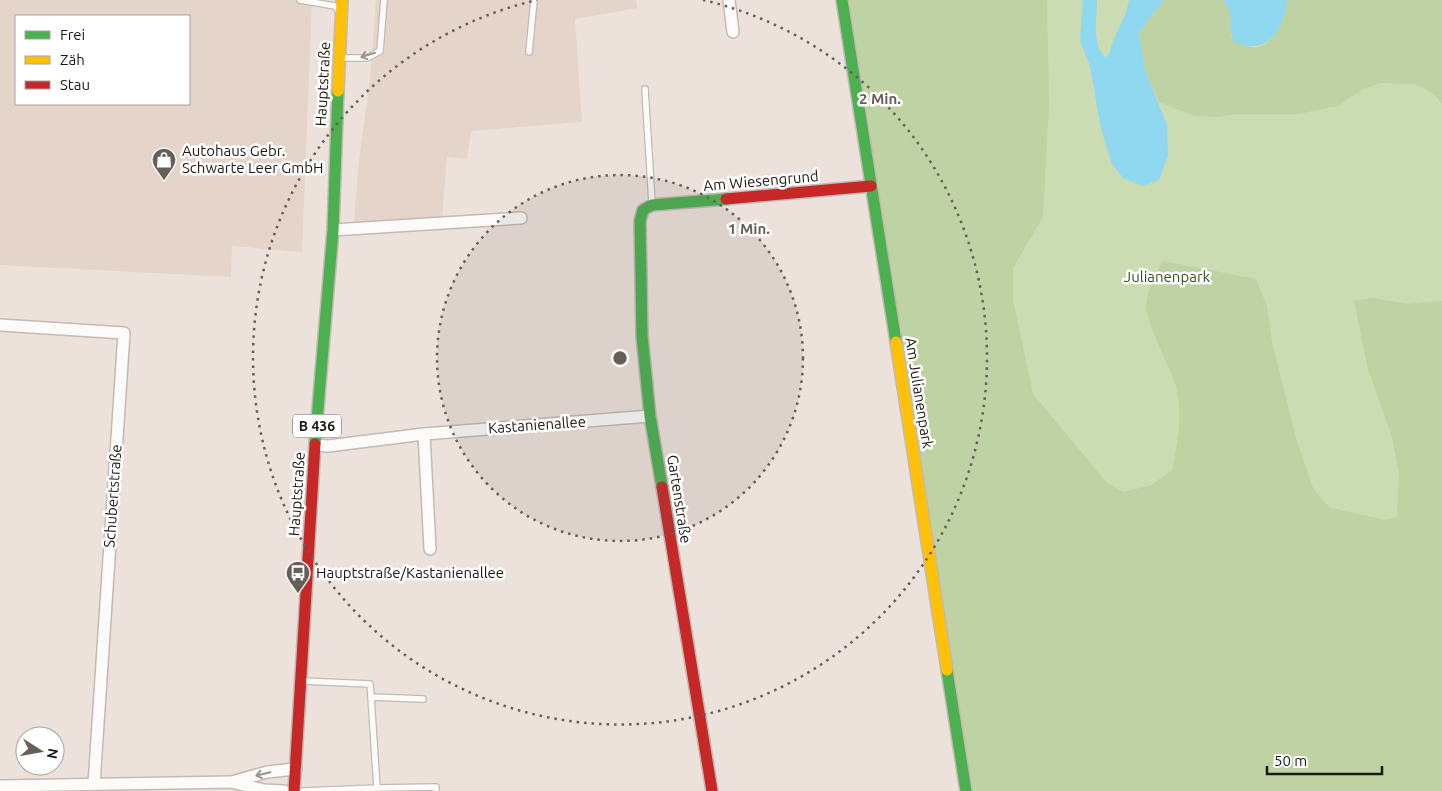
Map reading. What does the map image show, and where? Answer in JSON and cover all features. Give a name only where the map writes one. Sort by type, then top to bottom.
[{"type":"street","name":"Hauptstraße","points":[[294,791],[316,444],[333,230],[342,0]]},
{"type":"street","points":[[729,0],[734,32]]},
{"type":"street","name":"Am Julianenpark","points":[[842,0],[966,791]]},
{"type":"street","name":"Am Wiesengrund","points":[[648,207],[871,186]]},
{"type":"street","name":"Gartenstraße","points":[[648,207],[640,221],[642,336],[650,416],[712,791]]},
{"type":"street","points":[[333,230],[521,218]]},
{"type":"street","name":"Schubertstraße","points":[[0,325],[124,333],[94,784]]},
{"type":"street","name":"Kastanienallee","points":[[316,444],[328,446],[424,434],[650,416]]},
{"type":"street","points":[[424,434],[430,549]]},
{"type":"street","points":[[231,782],[267,772],[296,769]]},
{"type":"street","points":[[0,786],[231,782],[264,790],[284,791]]},
{"type":"lane","points":[[300,0],[335,6],[341,15]]},
{"type":"lane","points":[[339,58],[367,58],[380,50],[384,0]]},
{"type":"lane","points":[[529,52],[534,0]]},
{"type":"lane","points":[[645,89],[648,207]]},
{"type":"lane","points":[[301,681],[370,684],[377,788]]},
{"type":"lane","points":[[371,697],[423,698]]},
{"type":"lane","points":[[303,791],[436,787],[436,791]]},
{"type":"shaded area","name":"Autohaus Gebr. Schwarte Leer GmbH","points":[[0,0],[312,0],[302,252],[232,246],[231,277],[0,265]]},
{"type":"shaded area","points":[[376,0],[636,0],[637,8],[575,19],[582,122],[471,131],[467,159],[447,157],[442,218],[354,224],[358,168],[370,79]]},
{"type":"green space","name":"Julianenpark","points":[[844,0],[1442,0],[1442,791],[970,791]]},
{"type":"green space","name":"Julianenpark","points":[[844,0],[1047,0],[1049,104],[1043,217],[1013,268],[1013,300],[1033,394],[1107,483],[1124,492],[1151,485],[1172,470],[1176,449],[1179,407],[1176,386],[1150,324],[1146,308],[1152,283],[1163,261],[1256,279],[1267,306],[1272,342],[1296,438],[1313,488],[1330,508],[1386,520],[1397,517],[1399,473],[1392,437],[1368,369],[1354,301],[1373,298],[1408,304],[1442,301],[1442,791],[970,791]]},
{"type":"green space","points":[[1164,0],[1223,0],[1231,12],[1231,37],[1249,47],[1257,47],[1264,45],[1276,32],[1281,24],[1287,0],[1442,0],[1442,104],[1435,95],[1415,84],[1381,83],[1363,89],[1338,106],[1298,114],[1195,116],[1159,102],[1145,70],[1139,32]]},
{"type":"water","points":[[1083,0],[1097,0],[1096,37],[1105,57],[1109,55],[1129,0],[1164,0],[1139,32],[1145,70],[1167,125],[1168,155],[1159,180],[1143,186],[1123,178],[1112,164],[1101,129],[1090,66],[1080,41]]},
{"type":"water","points":[[1223,0],[1287,0],[1278,31],[1272,38],[1256,46],[1234,42],[1229,10]]},
{"type":"traffic: fast","points":[[842,0],[896,342]]},
{"type":"traffic: fast","points":[[315,444],[333,230],[338,91]]},
{"type":"traffic: fast","points":[[662,487],[650,416],[642,336],[640,221],[643,210],[652,205],[726,199]]},
{"type":"traffic: fast","points":[[947,670],[966,791]]},
{"type":"traffic: slow","points":[[338,91],[342,0]]},
{"type":"traffic: slow","points":[[896,342],[947,670]]},
{"type":"traffic: jam","points":[[726,199],[871,186]]},
{"type":"traffic: jam","points":[[294,791],[315,444]]},
{"type":"traffic: jam","points":[[662,487],[712,791]]},
{"type":"place","name":"Autohaus Gebr. Schwarte Leer GmbH","points":[[164,181]]},
{"type":"place","name":"Hauptstraße/Kastanienallee","points":[[298,594]]}]
